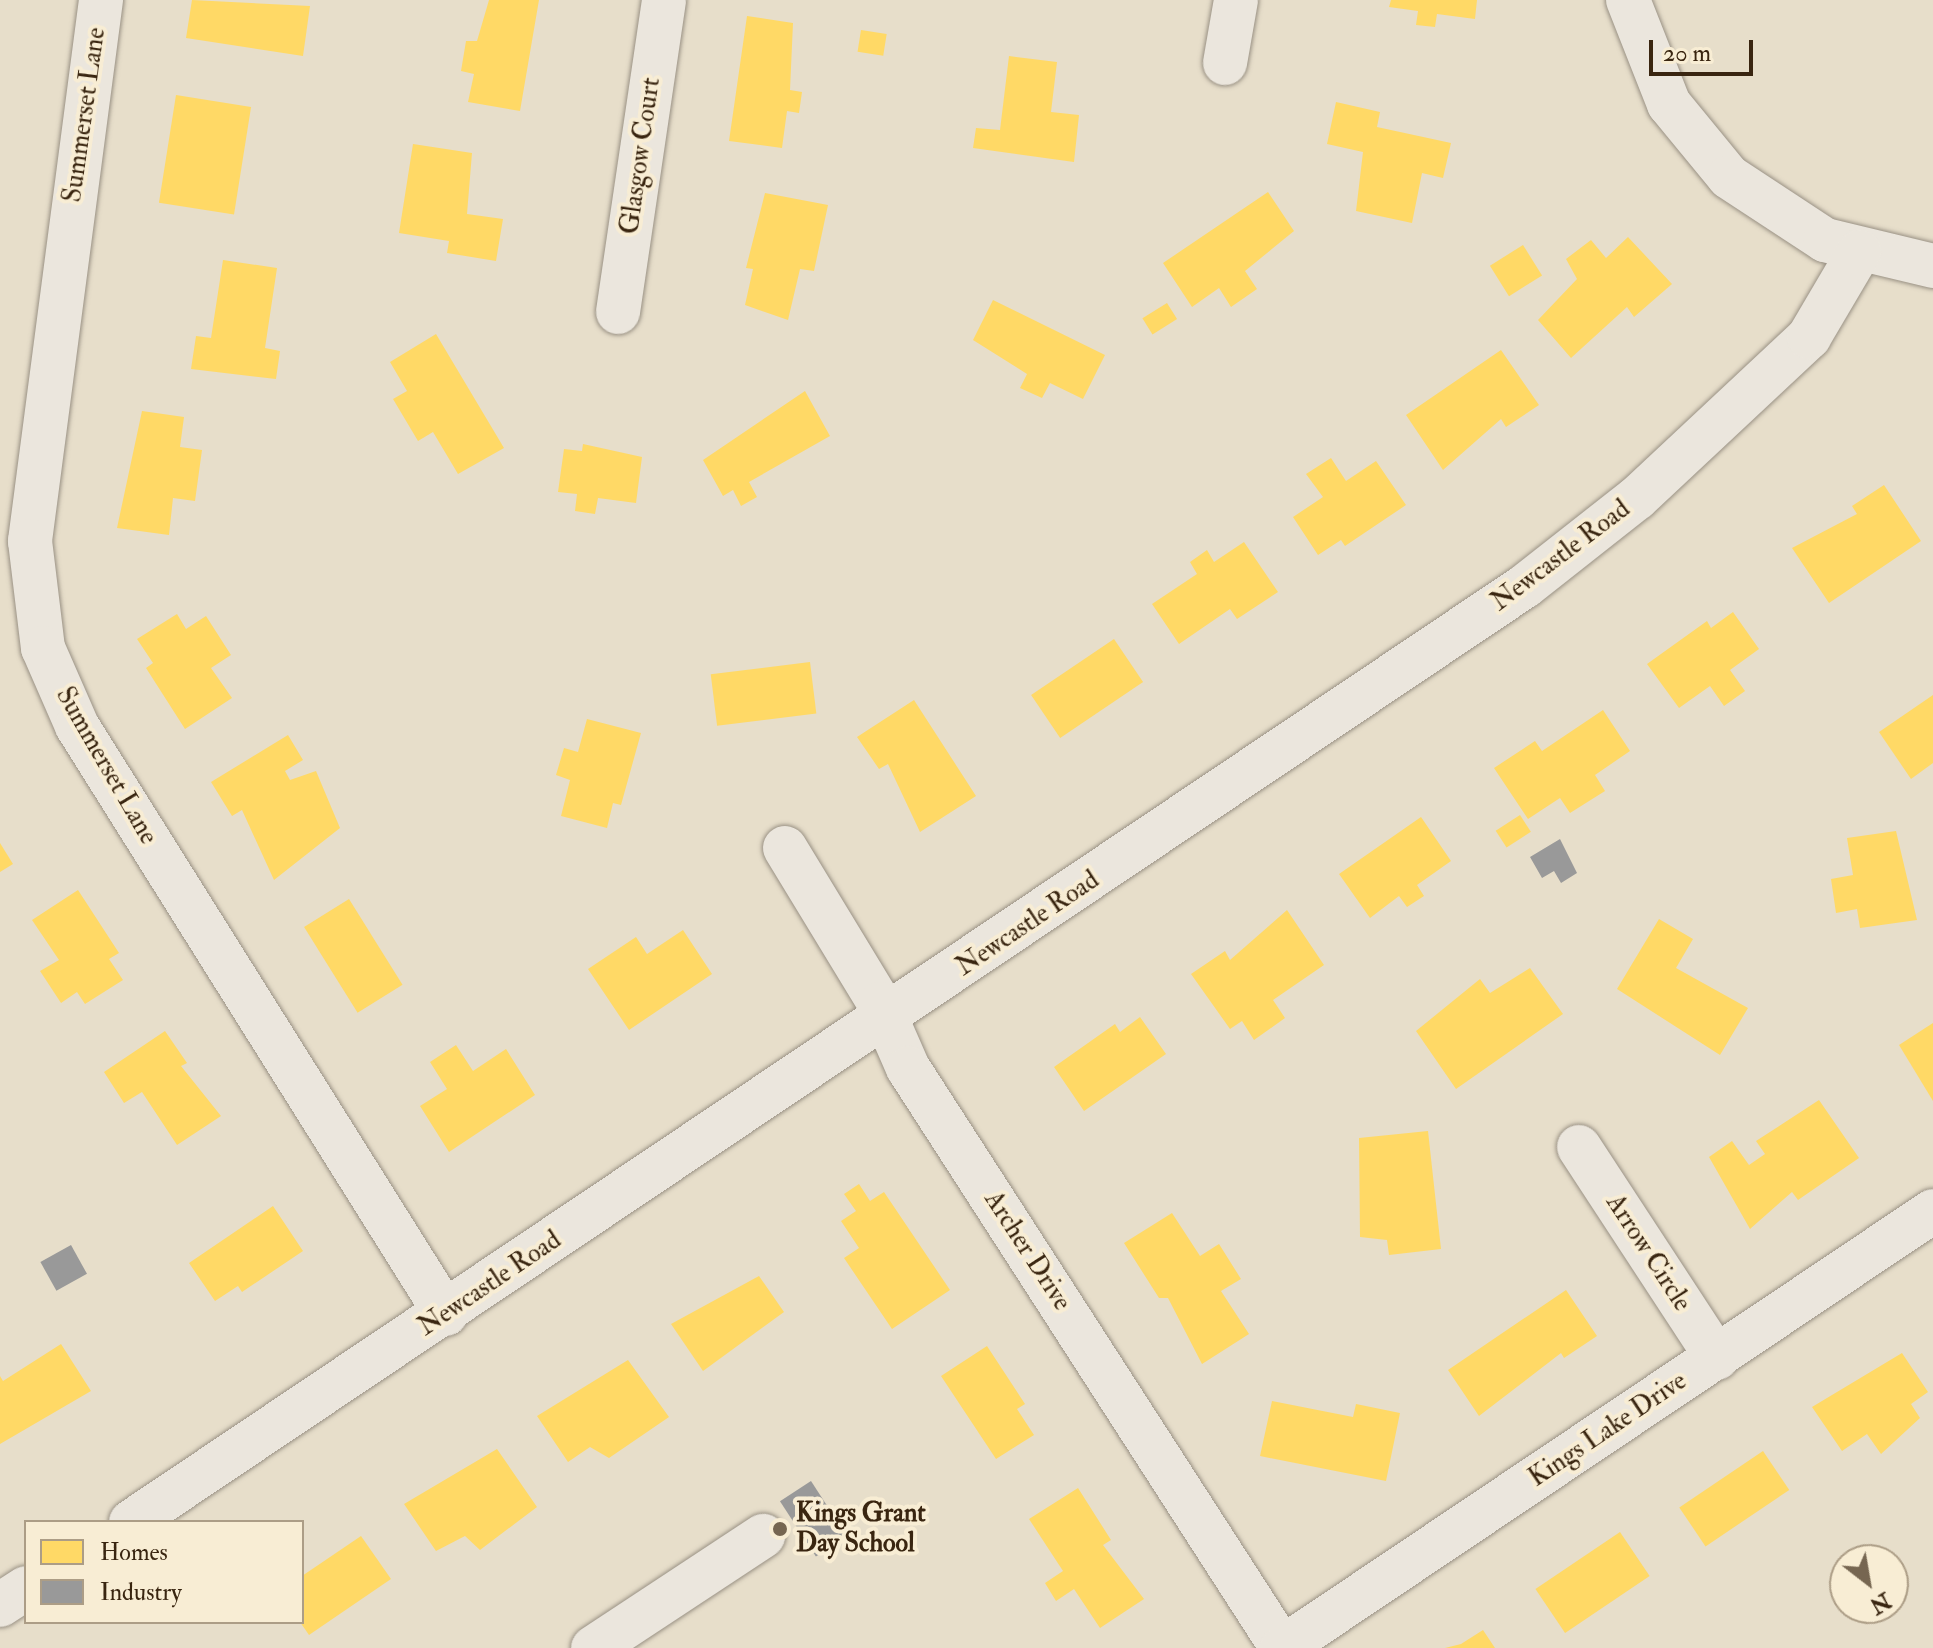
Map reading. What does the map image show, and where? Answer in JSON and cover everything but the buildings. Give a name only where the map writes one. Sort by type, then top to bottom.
[{"type":"street","name":"Summerset Lane","points":[[101,0],[30,541],[43,648],[77,726],[446,1314]]},
{"type":"street","name":"Glasgow Court","points":[[618,312],[664,0]]},
{"type":"street","points":[[1225,63],[1236,0]]},
{"type":"street","points":[[1628,0],[1645,57],[1693,138],[1778,215],[1859,252],[1933,266]]},
{"type":"street","name":"Newcastle Road","points":[[134,1520],[887,1020],[1422,658],[1624,508],[1809,337],[1859,252]]},
{"type":"street","name":"Archer Drive","points":[[785,848],[887,1020],[908,1068],[1282,1648]]},
{"type":"street","name":"Arrow Circle","points":[[1579,1147],[1717,1358]]},
{"type":"street","name":"Kings Lake Drive","points":[[1282,1648],[1933,1211]]},
{"type":"street","points":[[593,1648],[763,1536]]},
{"type":"street","points":[[0,1605],[24,1589]]},
{"type":"place","name":"Kings Grant Day School","points":[[780,1529]]}]
